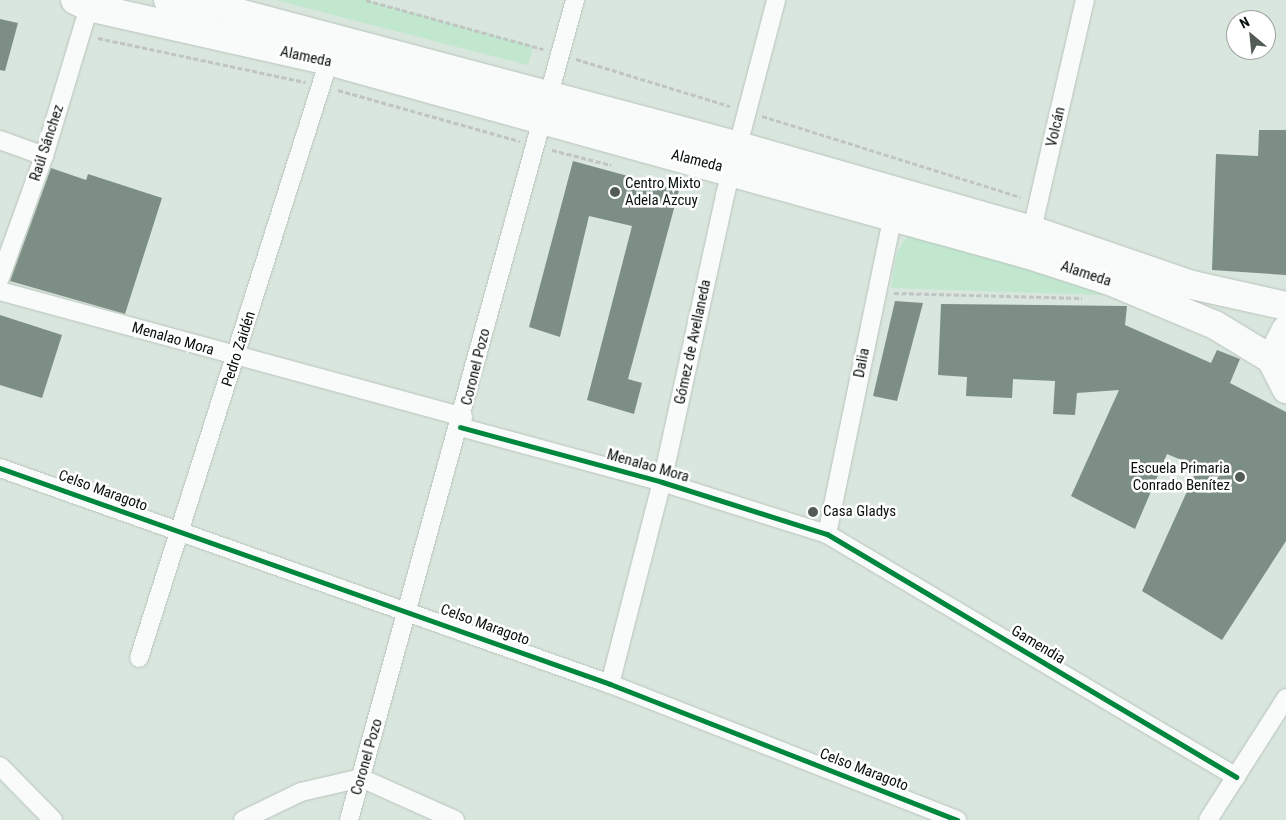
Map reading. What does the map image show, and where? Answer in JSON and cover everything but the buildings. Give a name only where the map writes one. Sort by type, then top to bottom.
[{"type":"main road","points":[[119,0],[141,4],[159,0]]},
{"type":"main road","points":[[168,0],[178,14],[325,61]]},
{"type":"main road","name":"Alameda","points":[[204,2],[325,61]]},
{"type":"main road","name":"Alameda","points":[[82,3],[325,61],[541,121],[736,158],[899,192],[1029,242],[1177,307],[1215,325],[1271,359]]},
{"type":"main road","name":"Alameda","points":[[736,158],[892,218],[1029,242],[1192,285],[1286,306]]},
{"type":"main road","points":[[1286,330],[1271,359],[1286,389]]},
{"type":"street","name":"Coronel Pozo","points":[[349,820],[461,422],[575,0]]},
{"type":"street","name":"Gómez de Avellaneda","points":[[610,684],[662,482],[747,111],[776,0]]},
{"type":"street","name":"Volcán","points":[[1029,242],[1085,0]]},
{"type":"street","name":"Raúl Sánchez","points":[[0,278],[44,156],[81,34],[82,3]]},
{"type":"street","name":"Pedro Zaidén","points":[[139,658],[178,532],[237,356],[325,61]]},
{"type":"street","points":[[0,140],[44,156]]},
{"type":"street","name":"Dalia","points":[[827,534],[876,292],[899,192]]},
{"type":"street","name":"Menalao Mora","points":[[0,291],[237,356],[662,482],[827,534]]},
{"type":"street","name":"Celso Maragoto","points":[[0,468],[178,532],[408,610],[610,684],[956,820]]},
{"type":"street","name":"Gamendia","points":[[827,534],[1236,778]]},
{"type":"street","points":[[1208,820],[1286,698]]},
{"type":"street","points":[[0,766],[53,820]]},
{"type":"street","points":[[243,820],[301,792],[361,778],[455,820]]},
{"type":"path","points":[[366,0],[560,54],[1039,202]]},
{"type":"path","points":[[81,34],[325,61],[541,121],[619,167]]},
{"type":"path","points":[[876,292],[1085,298]]},
{"type":"green space","points":[[275,0],[366,0],[533,46],[528,65]]},
{"type":"green space","points":[[917,230],[1085,284],[1102,295],[891,288],[896,256],[903,241]]},
{"type":"cycle path","points":[[460,427],[662,482],[827,534],[1236,777]]},
{"type":"cycle path","points":[[0,468],[610,684],[957,820]]},
{"type":"place","name":"Centro Mixto Adela Azcuy","points":[[615,192]]},
{"type":"place","name":"Escuela Primaria Conrado Benítez","points":[[1240,477]]},
{"type":"place","name":"Casa Gladys","points":[[813,512]]}]
